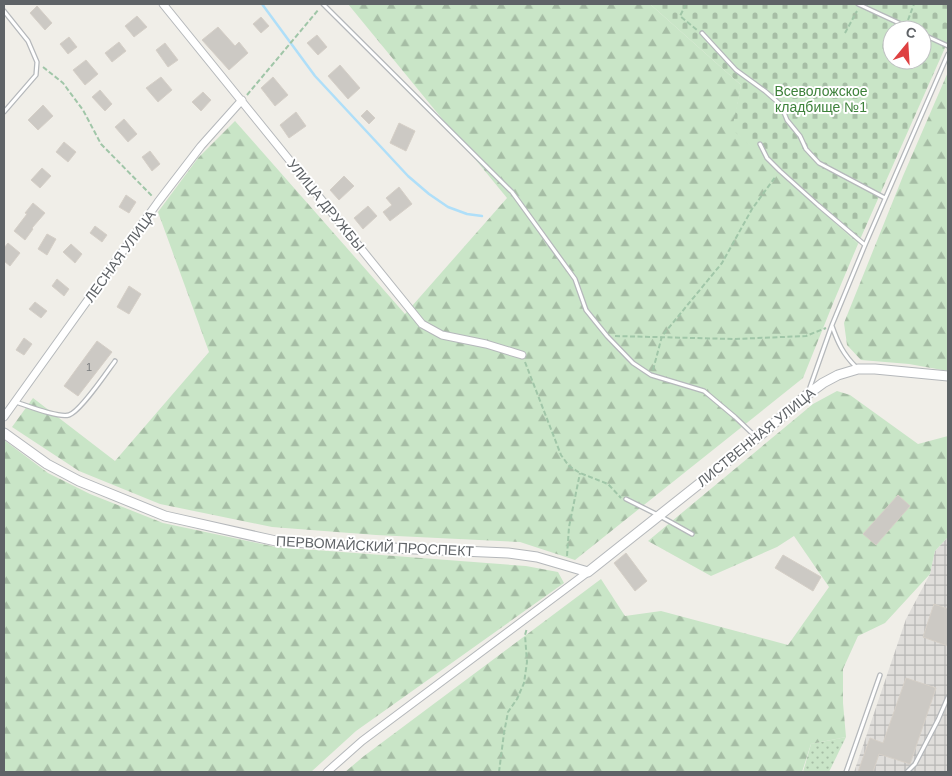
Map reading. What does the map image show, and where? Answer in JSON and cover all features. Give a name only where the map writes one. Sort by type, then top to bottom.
[{"type":"street","name":"УЛИЦА ДРУЖБЫ","points":[[163,4],[422,324],[442,335],[486,344],[522,355]]},
{"type":"street","name":"ЛЕСНАЯ УЛИЦА","points":[[4,416],[158,202],[201,146],[242,100]]},
{"type":"street","name":"ЛИСТВЕННАЯ УЛИЦА","points":[[588,572],[823,383],[838,375],[858,369],[948,376]]},
{"type":"street","name":"ПЕРВОМАЙСКИЙ ПРОСПЕКТ","points":[[4,433],[47,464],[79,481],[165,516],[276,541],[508,553],[537,557],[588,572]]},
{"type":"street","points":[[327,772],[362,741],[588,572]]},
{"type":"lane","points":[[323,4],[512,192],[575,279],[586,310],[607,336],[633,363],[651,375],[704,391],[756,438]]},
{"type":"lane","points":[[859,4],[892,20]]},
{"type":"lane","points":[[4,11],[28,41],[38,62],[36,75],[4,112]]},
{"type":"lane","points":[[702,33],[736,70],[781,105],[787,120],[800,136],[806,149],[819,163],[885,198]]},
{"type":"lane","points":[[932,39],[948,46]]},
{"type":"lane","points":[[808,394],[832,325],[948,54]]},
{"type":"lane","points":[[760,144],[767,158],[780,171],[865,245]]},
{"type":"lane","points":[[832,325],[838,344],[848,360],[858,369]]},
{"type":"lane","points":[[14,402],[60,415],[71,415],[79,408],[115,361]]},
{"type":"lane","points":[[626,499],[692,534]]},
{"type":"lane","points":[[846,772],[880,675]]},
{"type":"lane","points":[[907,772],[915,764],[948,697]]},
{"type":"path","points":[[242,100],[323,4]]},
{"type":"path","points":[[686,4],[680,16],[702,33]]},
{"type":"path","points":[[845,33],[859,4]]},
{"type":"path","points":[[907,20],[914,4]]},
{"type":"path","points":[[38,62],[63,83],[84,110],[101,144],[158,202]]},
{"type":"path","points":[[651,375],[662,336],[722,264],[752,209],[780,171]]},
{"type":"path","points":[[607,336],[734,338],[806,336],[832,325]]},
{"type":"path","points":[[522,355],[561,455],[568,466],[608,484],[619,497],[626,499]]},
{"type":"path","points":[[567,566],[569,527],[580,473]]},
{"type":"path","points":[[499,772],[508,712],[518,699],[524,683],[527,662],[525,635],[529,621]]},
{"type":"shaded area","points":[[948,537],[948,772],[854,772],[906,619],[930,574],[935,551]]},
{"type":"green space","points":[[348,4],[650,4],[741,85],[733,129],[858,244],[803,378],[575,560],[520,542],[376,535],[272,527],[160,504],[79,471],[12,427],[33,398],[115,461],[209,352],[158,212],[198,158],[235,121],[405,314],[507,198]]},
{"type":"green space","name":"Всеволожское кладбище №1","points":[[650,4],[948,4],[948,41],[858,244],[732,129],[741,85]]},
{"type":"green space","points":[[948,72],[948,371],[909,364],[861,360],[847,345],[844,323],[903,176]]},
{"type":"green space","points":[[837,391],[850,395],[918,444],[948,436],[948,537],[935,551],[930,574],[885,623],[858,636],[843,669],[846,737],[811,744],[802,772],[345,772],[601,579],[625,616],[661,611],[788,645],[829,587],[794,536],[777,547],[711,576],[648,541],[813,404]]},
{"type":"green space","points":[[4,440],[48,473],[90,494],[163,523],[276,547],[526,566],[558,572],[564,583],[356,731],[311,772],[4,772]]},
{"type":"green space","points":[[846,737],[829,772],[803,772],[811,744]]},
{"type":"building","points":[[37,6],[52,23],[45,30],[30,13]]},
{"type":"building","points":[[137,16],[147,27],[134,37],[125,26]]},
{"type":"building","points":[[261,17],[269,26],[261,33],[253,24]]},
{"type":"building","points":[[218,27],[235,46],[239,42],[248,53],[229,70],[202,40]]},
{"type":"building","points":[[317,35],[327,47],[318,55],[307,43]]},
{"type":"building","points":[[69,37],[77,47],[68,54],[60,44]]},
{"type":"building","points":[[119,42],[126,51],[112,62],[105,53]]},
{"type":"building","points":[[165,43],[178,60],[168,67],[156,50]]},
{"type":"building","points":[[86,60],[98,74],[85,85],[73,70]]},
{"type":"building","points":[[340,65],[360,88],[348,99],[328,76]]},
{"type":"building","points":[[161,77],[172,90],[158,102],[146,88]]},
{"type":"building","points":[[273,77],[288,95],[275,106],[261,88]]},
{"type":"building","points":[[100,90],[112,104],[105,111],[92,97]]},
{"type":"building","points":[[203,92],[211,100],[201,111],[192,102]]},
{"type":"building","points":[[43,105],[53,116],[38,130],[28,120]]},
{"type":"building","points":[[367,110],[375,118],[369,124],[361,116]]},
{"type":"building","points":[[296,112],[306,126],[289,138],[280,125]]},
{"type":"building","points":[[124,119],[137,134],[128,142],[115,127]]},
{"type":"building","points":[[399,123],[415,131],[406,151],[390,143]]},
{"type":"building","points":[[64,142],[76,152],[68,162],[56,152]]},
{"type":"building","points":[[150,151],[160,164],[152,171],[142,157]]},
{"type":"building","points":[[42,168],[51,176],[40,188],[31,180]]},
{"type":"building","points":[[344,176],[354,186],[339,200],[330,190]]},
{"type":"building","points":[[399,187],[412,204],[390,221],[383,212],[392,205],[386,198]]},
{"type":"building","points":[[126,195],[136,202],[129,213],[119,207]]},
{"type":"building","points":[[33,203],[45,213],[32,228],[25,240],[14,231]]},
{"type":"building","points":[[368,206],[377,216],[363,229],[354,218]]},
{"type":"building","points":[[95,226],[107,235],[102,242],[90,233]]},
{"type":"building","points":[[47,234],[56,239],[47,255],[38,249]]},
{"type":"building","points":[[8,243],[20,253],[10,266],[4,261],[4,248]]},
{"type":"building","points":[[71,244],[82,254],[75,263],[63,252]]},
{"type":"building","points":[[57,279],[69,289],[64,296],[52,286]]},
{"type":"building","points":[[129,286],[141,294],[129,314],[117,307]]},
{"type":"building","points":[[35,302],[47,311],[41,318],[29,309]]},
{"type":"building","points":[[24,338],[32,344],[24,355],[16,350]]},
{"type":"building","points":[[97,341],[112,352],[78,396],[64,386]]},
{"type":"building","points":[[898,495],[910,506],[876,545],[863,534]]},
{"type":"building","points":[[626,553],[647,581],[635,591],[614,563]]},
{"type":"building","points":[[783,555],[821,577],[813,591],[775,568]]},
{"type":"building","points":[[934,604],[948,609],[948,646],[923,637]]},
{"type":"building","points":[[906,678],[936,688],[910,764],[879,754],[873,772],[858,772],[870,738],[883,743]]},
{"type":"waterway","points":[[262,4],[315,76],[408,176],[448,207],[467,214],[482,216]]}]
